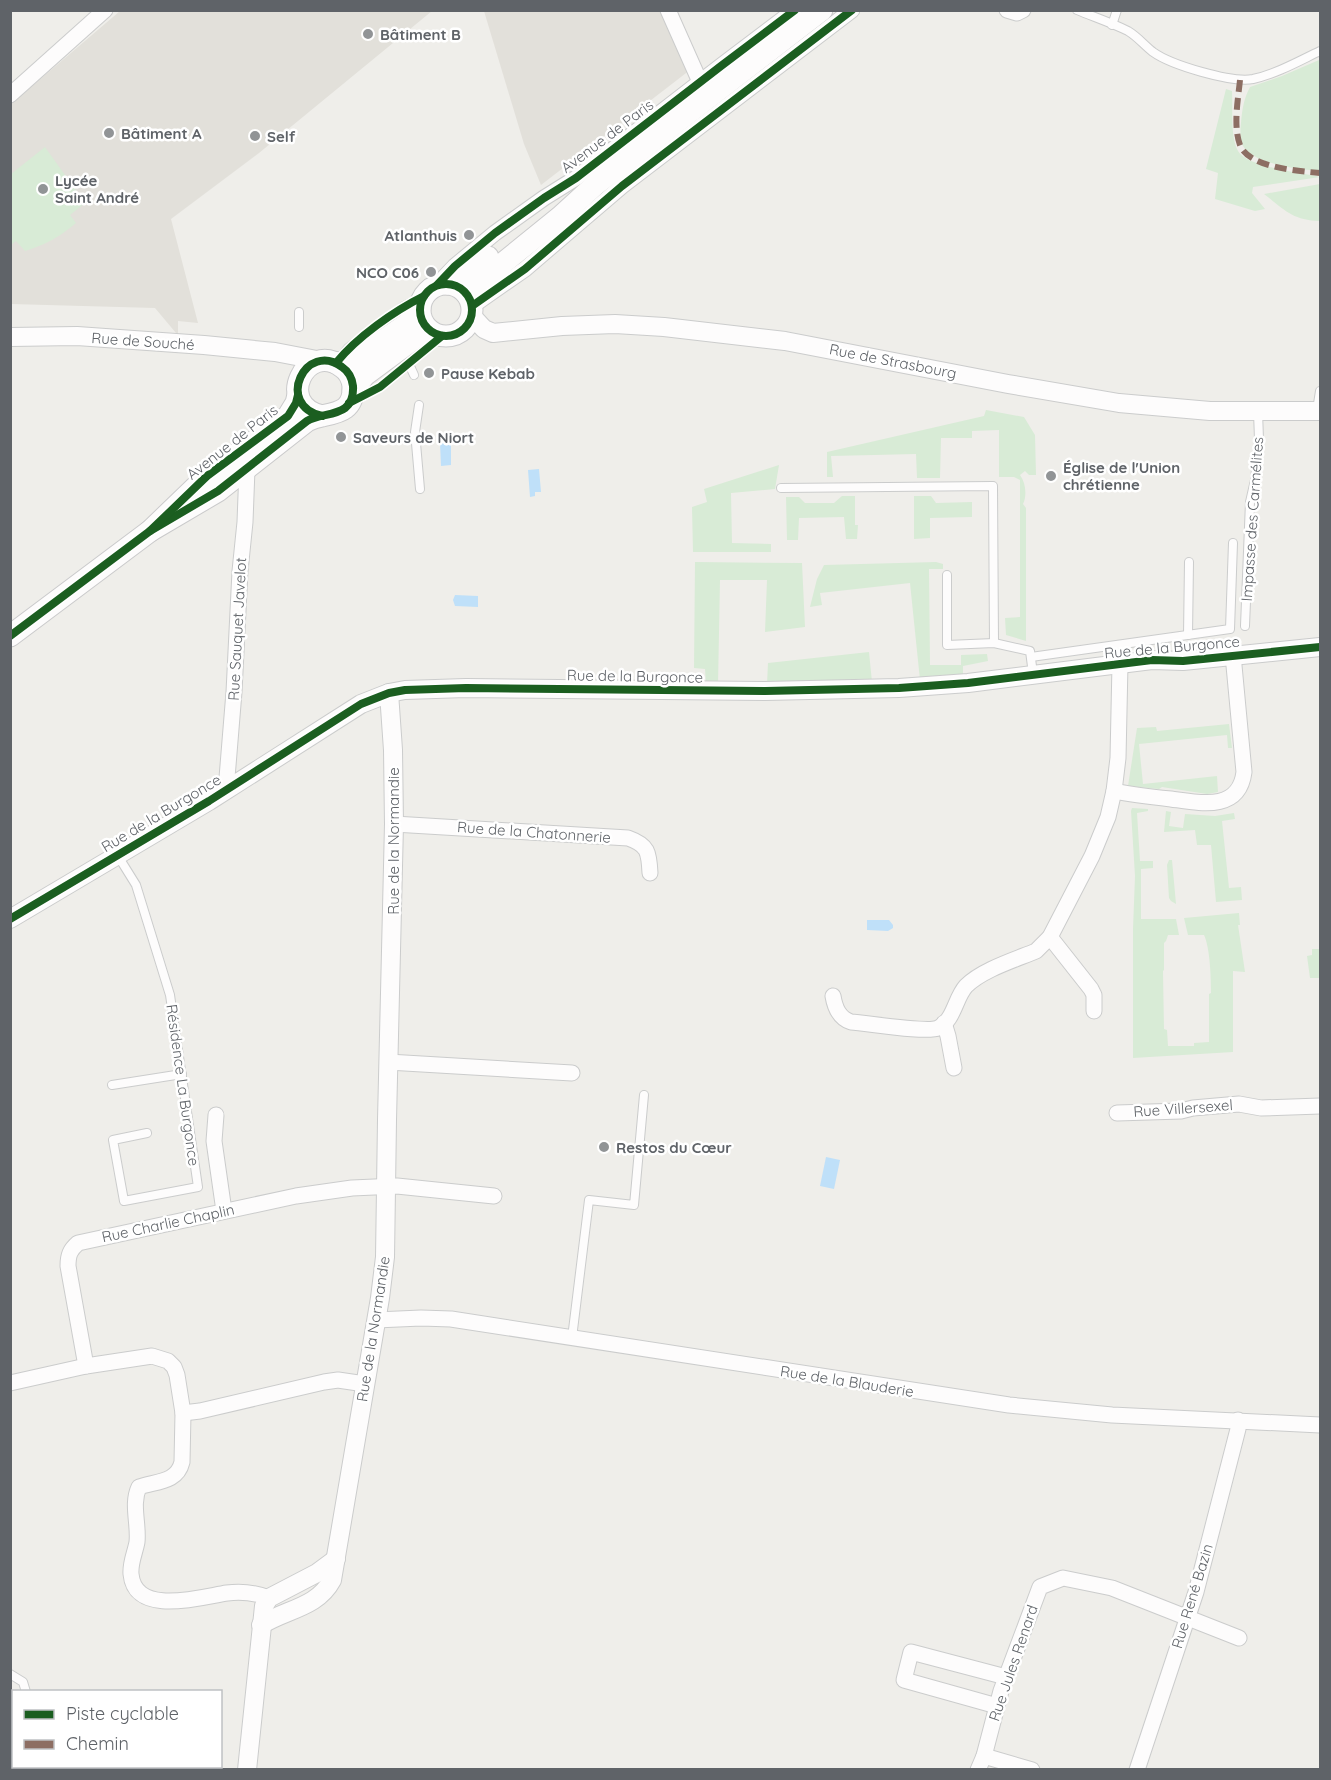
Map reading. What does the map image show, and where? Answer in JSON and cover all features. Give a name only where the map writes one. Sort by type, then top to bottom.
[{"type":"main road","name":"Avenue de Paris","points":[[329,362],[354,360],[414,318],[448,298],[452,283],[589,179],[623,164],[822,10]]},
{"type":"main road","points":[[351,396],[352,381],[348,372],[329,362],[310,365],[303,372],[299,387],[302,404],[308,410],[322,416],[336,414],[344,409],[365,375],[415,338],[438,334],[452,336],[461,332],[468,325],[448,298],[423,322],[438,334]]},
{"type":"main road","name":"Avenue de Paris","points":[[150,531],[207,476],[288,416],[296,403],[299,387]]},
{"type":"main road","name":"Avenue de Paris","points":[[10,636],[150,531],[218,491],[307,421],[322,416]]},
{"type":"street","points":[[10,95],[105,10]]},
{"type":"street","name":"Avenue de Paris","points":[[589,179],[700,82],[795,10]]},
{"type":"street","name":"Avenue de Paris","points":[[448,298],[525,269],[622,186],[852,10]]},
{"type":"street","points":[[1007,10],[1017,13],[1023,10]]},
{"type":"street","points":[[670,16],[700,82]]},
{"type":"street","name":"Avenue de Paris","points":[[721,66],[755,61]]},
{"type":"street","points":[[622,186],[629,172],[623,164]]},
{"type":"street","name":"Rue de Strasbourg","points":[[448,298],[484,329],[493,333],[562,326],[615,324],[664,327],[785,340],[1008,384],[1119,403],[1210,411],[1319,411]]},
{"type":"street","name":"Rue de Souché","points":[[10,337],[77,336],[275,352],[299,350],[329,362]]},
{"type":"street","points":[[275,352],[288,363],[299,387]]},
{"type":"street","name":"Rue Sauquet Javelot","points":[[226,790],[247,469]]},
{"type":"street","name":"Rue de la Burgonce","points":[[10,919],[226,790],[361,704],[389,693],[405,690],[466,688],[864,690],[968,683],[1120,664],[1320,647]]},
{"type":"street","points":[[1114,791],[1205,803],[1221,801],[1236,793],[1243,781],[1244,772],[1233,656]]},
{"type":"street","points":[[833,996],[837,1011],[844,1019],[851,1022],[925,1029],[938,1028],[949,1018],[959,996],[973,980],[1035,951],[1050,937],[1100,840],[1108,817],[1118,758],[1120,664]]},
{"type":"street","name":"Rue de la Normandie","points":[[261,1625],[310,1604],[320,1597],[332,1580],[385,1257],[394,824],[393,750],[389,693]]},
{"type":"street","name":"Rue de la Chatonnerie","points":[[394,824],[628,838],[645,847],[649,856],[650,873]]},
{"type":"street","points":[[1050,937],[1091,989],[1094,995],[1094,1011]]},
{"type":"street","points":[[944,1023],[954,1068]]},
{"type":"street","points":[[388,1062],[572,1073]]},
{"type":"street","name":"Rue Villersexel","points":[[1117,1113],[1181,1111],[1239,1104],[1261,1108],[1320,1106]]},
{"type":"street","points":[[216,1115],[214,1141],[224,1211]]},
{"type":"street","name":"Rue Charlie Chaplin","points":[[87,1366],[68,1266],[70,1249],[78,1243],[296,1196],[352,1188],[386,1187],[494,1196]]},
{"type":"street","name":"Rue de la Blauderie","points":[[376,1320],[451,1319],[1009,1405],[1112,1415],[1320,1425]]},
{"type":"street","points":[[10,1383],[87,1366],[152,1356],[168,1361],[174,1367],[177,1375],[183,1413],[183,1456],[180,1470],[170,1479],[139,1487],[136,1493],[137,1540],[131,1563],[132,1582],[137,1590],[146,1597],[156,1600],[197,1600],[228,1593],[260,1594],[269,1598]]},
{"type":"street","points":[[183,1413],[324,1382],[349,1381],[365,1384]]},
{"type":"street","name":"Rue René Bazin","points":[[1137,1770],[1187,1619],[1238,1429],[1238,1420]]},
{"type":"street","points":[[247,1770],[264,1606],[269,1598],[317,1573],[336,1559]]},
{"type":"street","name":"Rue Jules Renard","points":[[981,1763],[1006,1677],[1040,1587],[1063,1578],[1112,1588],[1239,1638]]},
{"type":"street","points":[[997,1706],[904,1680],[912,1652],[1006,1677]]},
{"type":"street","points":[[981,1763],[1032,1770]]},
{"type":"lane","points":[[1077,10],[1137,37],[1151,51],[1171,62],[1226,78],[1240,80],[1264,76],[1320,51]]},
{"type":"lane","points":[[1112,25],[1117,10]]},
{"type":"lane","points":[[299,312],[299,327]]},
{"type":"lane","points":[[351,396],[380,387],[409,364],[438,334]]},
{"type":"lane","points":[[409,364],[414,375]]},
{"type":"lane","points":[[1319,411],[1320,391]]},
{"type":"lane","points":[[419,405],[415,432],[420,489]]},
{"type":"lane","name":"Impasse des Carmélites","points":[[1245,626],[1250,502],[1255,480],[1258,412]]},
{"type":"lane","points":[[781,488],[993,486],[994,643]]},
{"type":"lane","points":[[1030,657],[1230,629],[1233,543]]},
{"type":"lane","points":[[1188,635],[1189,562]]},
{"type":"lane","points":[[947,575],[947,645],[994,643],[1030,651],[1033,675]]},
{"type":"lane","name":"Résidence La Burgonce","points":[[118,856],[136,885],[170,995],[198,1187],[124,1201],[113,1140],[147,1133]]},
{"type":"lane","points":[[112,1085],[182,1074]]},
{"type":"lane","points":[[572,1338],[589,1200],[634,1205],[644,1095]]},
{"type":"lane","points":[[10,1674],[23,1682],[25,1690]]},
{"type":"shaded area","points":[[120,11],[432,11],[259,153],[171,219],[198,323],[178,321],[178,334],[155,308],[11,304],[10,105]]},
{"type":"shaded area","points":[[484,11],[663,11],[690,70],[541,185],[524,144]]},
{"type":"green space","points":[[1319,60],[1320,171],[1278,165],[1248,152],[1243,146],[1240,129],[1246,95],[1250,87]]},
{"type":"green space","points":[[1226,89],[1232,91],[1235,145],[1243,157],[1263,165],[1320,177],[1253,187],[1252,193],[1265,209],[1255,211],[1215,199],[1218,173],[1206,169]]},
{"type":"green space","name":"Lycée Saint André","points":[[45,147],[85,203],[70,215],[76,223],[70,228],[52,240],[25,251],[16,241],[11,245],[11,174]]},
{"type":"green space","points":[[1320,184],[1320,221],[1302,219],[1264,194]]},
{"type":"green space","points":[[986,410],[1024,417],[1035,435],[1036,475],[1029,475],[1025,471],[1020,475],[1025,486],[1023,504],[1026,508],[1026,641],[1006,635],[1005,618],[1020,617],[1020,480],[1014,477],[999,477],[999,430],[972,431],[972,438],[941,438],[940,478],[917,478],[916,454],[831,456],[833,477],[827,477],[827,452],[984,416]]},
{"type":"green space","points":[[779,465],[775,489],[731,493],[732,543],[771,544],[771,552],[693,552],[692,507],[707,502],[704,489]]},
{"type":"green space","points":[[842,496],[855,496],[857,539],[846,539],[844,517],[799,518],[798,540],[787,540],[786,497],[799,497],[805,503],[834,503]]},
{"type":"green space","points":[[914,496],[931,496],[936,503],[972,502],[972,517],[930,518],[930,538],[914,539]]},
{"type":"green space","points":[[695,562],[802,563],[805,627],[765,632],[767,580],[720,580],[718,685],[706,685],[705,669],[694,668]]},
{"type":"green space","points":[[936,562],[943,564],[943,569],[929,569],[930,665],[961,665],[961,655],[987,654],[988,661],[963,666],[963,675],[920,680],[910,583],[820,593],[822,605],[810,607],[817,579],[824,565]]},
{"type":"green space","points":[[869,652],[872,682],[767,684],[768,663]]},
{"type":"green space","points":[[1229,724],[1232,748],[1228,748],[1227,735],[1139,744],[1143,784],[1217,776],[1218,792],[1207,794],[1162,787],[1159,789],[1128,786],[1137,728],[1156,727],[1157,731]]},
{"type":"green space","points":[[1132,808],[1148,809],[1148,811],[1137,813],[1140,861],[1153,861],[1153,868],[1141,869],[1141,919],[1176,919],[1179,935],[1168,935],[1164,943],[1164,1029],[1167,1030],[1168,1046],[1194,1046],[1194,1043],[1209,1042],[1211,986],[1208,947],[1204,935],[1188,935],[1184,918],[1239,913],[1240,925],[1238,925],[1245,972],[1233,971],[1233,1052],[1133,1058],[1135,876]]},
{"type":"green space","points":[[1166,811],[1171,812],[1169,826],[1183,828],[1185,814],[1215,816],[1234,813],[1235,819],[1222,821],[1229,888],[1241,887],[1242,900],[1216,902],[1211,845],[1197,845],[1195,830],[1164,832]]},
{"type":"green space","points":[[1169,860],[1172,860],[1176,904],[1169,898],[1167,865]]},
{"type":"green space","points":[[1312,949],[1319,949],[1320,978],[1310,978],[1307,956],[1312,955]]},
{"type":"water","points":[[446,440],[451,442],[451,465],[441,466],[440,443]]},
{"type":"water","points":[[539,469],[541,492],[535,492],[535,496],[530,497],[528,470]]},
{"type":"water","points":[[455,595],[478,596],[478,607],[455,606],[453,600]]},
{"type":"water","points":[[867,920],[889,920],[893,928],[888,931],[867,930]]},
{"type":"water","points":[[826,1157],[840,1160],[834,1189],[820,1186]]},
{"type":"marked path","points":[[1240,80],[1237,130],[1240,145],[1245,153],[1253,159],[1276,167],[1320,173]]},
{"type":"cycle path","points":[[437,285],[455,266],[495,233],[576,178],[795,10]]},
{"type":"cycle path","points":[[472,306],[525,269],[622,186],[852,10]]},
{"type":"cycle path","points":[[441,284],[451,284],[465,291],[472,310],[465,329],[451,336],[441,336],[431,332],[424,325],[420,315],[420,305],[424,295],[431,288],[441,284]]},
{"type":"cycle path","points":[[336,363],[377,325],[424,296]]},
{"type":"cycle path","points":[[349,403],[380,387],[442,336]]},
{"type":"cycle path","points":[[150,531],[218,491],[307,421],[344,409],[352,397],[351,378],[342,367],[329,361],[317,362],[307,368],[300,377],[298,389],[300,400],[308,410],[322,416]]},
{"type":"cycle path","points":[[10,636],[150,531],[207,476],[288,416],[298,395]]},
{"type":"cycle path","points":[[10,919],[209,801],[361,704],[389,693],[405,690],[466,688],[765,691],[899,688],[968,683],[1152,660],[1183,661],[1320,647]]},
{"type":"place","name":"Bâtiment B","points":[[368,34]]},
{"type":"place","name":"Bâtiment A","points":[[109,133]]},
{"type":"place","name":"Self","points":[[255,136]]},
{"type":"place","name":"Lycée Saint André","points":[[43,189]]},
{"type":"place","name":"Atlanthuis","points":[[469,235]]},
{"type":"place","name":"NCO C06","points":[[431,272]]},
{"type":"place","name":"Pause Kebab","points":[[429,373]]},
{"type":"place","name":"Saveurs de Niort","points":[[341,437]]},
{"type":"place","name":"Église de l'Union chrétienne","points":[[1051,476]]},
{"type":"place","name":"Restos du Cœur","points":[[604,1147]]}]
